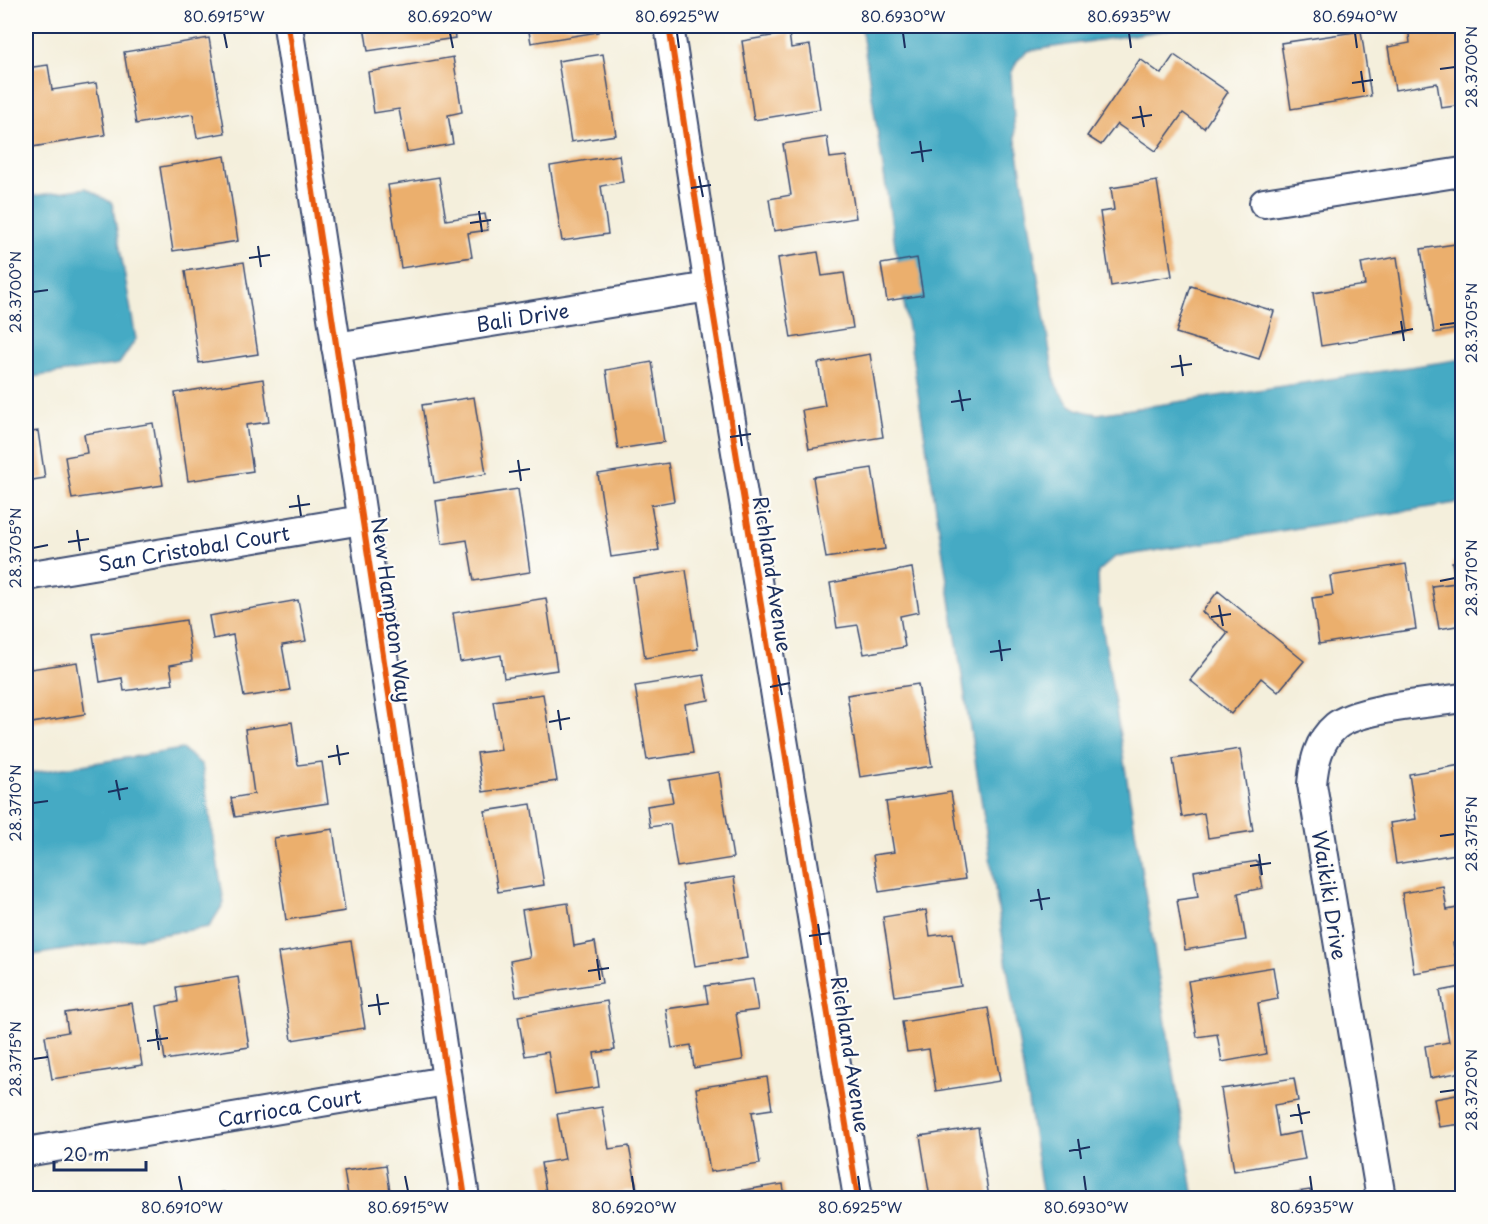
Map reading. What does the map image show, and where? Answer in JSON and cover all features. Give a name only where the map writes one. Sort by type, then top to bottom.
[{"type":"street","name":"New Hampton Way","points":[[288,26],[465,1198]]},
{"type":"street","name":"Richland Avenue","points":[[669,26],[709,287],[858,1198]]},
{"type":"street","points":[[1264,203],[1462,172]]},
{"type":"street","name":"Bali Drive","points":[[336,347],[709,287]]},
{"type":"street","name":"San Cristobal Court","points":[[26,576],[362,520]]},
{"type":"street","name":"Waikiki Drive","points":[[1381,1198],[1312,784],[1314,763],[1321,744],[1336,726],[1357,715],[1462,698]]},
{"type":"street","name":"Carrioca Court","points":[[26,1152],[446,1081]]},
{"type":"water","points":[[861,26],[1191,26],[1028,51],[1017,61],[1011,74],[1015,134],[1055,383],[1071,406],[1098,414],[1462,359],[1462,502],[1115,557],[1098,572],[1099,605],[1194,1198],[1043,1198]]},
{"type":"water","points":[[86,188],[112,203],[136,339],[119,364],[26,378],[26,197]]},
{"type":"water","points":[[182,749],[202,765],[224,903],[209,927],[26,956],[26,774]]},
{"type":"building","points":[[364,26],[453,26],[455,38],[368,51]]},
{"type":"building","points":[[528,26],[597,26],[598,32],[531,43]]},
{"type":"building","points":[[1408,26],[1462,26],[1462,105],[1441,108],[1437,83],[1395,90],[1388,47],[1410,43]]},
{"type":"building","points":[[1361,31],[1371,96],[1291,109],[1281,43]]},
{"type":"building","points":[[789,33],[791,48],[810,45],[820,109],[754,120],[742,41]]},
{"type":"building","points":[[209,38],[225,133],[197,138],[193,114],[136,124],[124,52]]},
{"type":"building","points":[[603,54],[616,135],[571,142],[558,61]]},
{"type":"building","points":[[1174,55],[1228,92],[1204,128],[1183,113],[1156,151],[1117,124],[1101,145],[1087,136],[1140,59],[1161,74]]},
{"type":"building","points":[[453,57],[462,112],[448,115],[453,144],[407,152],[399,109],[374,113],[368,72]]},
{"type":"building","points":[[48,65],[52,90],[96,83],[105,135],[26,148],[26,68]]},
{"type":"building","points":[[827,137],[830,158],[846,156],[856,218],[774,231],[769,199],[791,195],[783,144]]},
{"type":"building","points":[[619,155],[623,182],[601,186],[608,234],[562,241],[550,166]]},
{"type":"building","points":[[225,156],[238,241],[173,251],[160,167]]},
{"type":"building","points":[[439,177],[446,220],[485,214],[488,230],[468,233],[472,257],[401,268],[388,185]]},
{"type":"building","points":[[1157,181],[1172,276],[1111,286],[1100,212],[1114,210],[1111,188]]},
{"type":"building","points":[[1462,243],[1462,328],[1434,333],[1421,249]]},
{"type":"building","points":[[818,252],[822,276],[844,273],[853,328],[791,338],[778,258]]},
{"type":"building","points":[[1397,257],[1408,332],[1321,346],[1313,293],[1365,285],[1361,263]]},
{"type":"building","points":[[917,258],[923,295],[887,301],[881,264]]},
{"type":"building","points":[[244,262],[258,354],[199,363],[185,271]]},
{"type":"building","points":[[1191,286],[1274,311],[1259,359],[1176,333]]},
{"type":"building","points":[[870,354],[883,437],[809,449],[802,410],[825,406],[818,363]]},
{"type":"building","points":[[652,362],[664,442],[618,449],[606,370]]},
{"type":"building","points":[[263,379],[269,422],[246,425],[253,471],[188,481],[175,393]]},
{"type":"building","points":[[474,397],[486,474],[434,483],[422,405]]},
{"type":"building","points":[[153,423],[163,485],[72,499],[65,457],[87,453],[84,434]]},
{"type":"building","points":[[38,431],[45,478],[26,481],[26,433]]},
{"type":"building","points":[[668,463],[674,501],[651,505],[659,550],[611,557],[598,474]]},
{"type":"building","points":[[872,468],[885,549],[826,558],[813,477]]},
{"type":"building","points":[[518,489],[530,572],[474,581],[467,540],[442,544],[436,501]]},
{"type":"building","points":[[1462,560],[1462,625],[1439,629],[1432,586],[1456,583],[1452,562]]},
{"type":"building","points":[[1406,564],[1416,629],[1319,644],[1312,598],[1333,595],[1330,576]]},
{"type":"building","points":[[912,568],[919,612],[900,616],[905,647],[864,654],[858,625],[837,628],[830,583]]},
{"type":"building","points":[[686,570],[698,649],[645,658],[633,578]]},
{"type":"building","points":[[1218,591],[1304,661],[1278,692],[1261,678],[1231,714],[1190,680],[1228,633],[1202,612]]},
{"type":"building","points":[[546,598],[557,670],[504,678],[501,655],[460,662],[453,613]]},
{"type":"building","points":[[298,600],[306,641],[282,645],[290,690],[244,697],[233,635],[213,639],[209,616]]},
{"type":"building","points":[[186,620],[192,661],[170,665],[173,684],[124,691],[122,678],[100,682],[93,634]]},
{"type":"building","points":[[26,642],[31,669],[77,662],[85,714],[26,724]]},
{"type":"building","points":[[704,675],[709,700],[685,704],[693,753],[647,760],[635,686]]},
{"type":"building","points":[[918,684],[932,766],[860,777],[847,695]]},
{"type":"building","points":[[543,694],[557,781],[483,792],[477,753],[501,750],[493,701]]},
{"type":"building","points":[[292,722],[298,765],[322,762],[328,803],[235,817],[231,798],[254,794],[245,729]]},
{"type":"building","points":[[1240,749],[1253,831],[1208,838],[1204,813],[1182,817],[1173,759]]},
{"type":"building","points":[[1461,765],[1462,853],[1396,864],[1390,823],[1416,819],[1409,774]]},
{"type":"building","points":[[719,772],[733,858],[677,867],[670,824],[650,827],[647,806],[673,802],[669,780]]},
{"type":"building","points":[[951,792],[965,879],[879,892],[873,855],[894,852],[886,802]]},
{"type":"building","points":[[531,804],[544,885],[498,892],[485,811]]},
{"type":"building","points":[[333,829],[345,911],[286,920],[274,838]]},
{"type":"building","points":[[1258,861],[1263,888],[1238,893],[1246,940],[1185,950],[1177,900],[1198,897],[1194,871]]},
{"type":"building","points":[[734,877],[747,958],[695,966],[682,885]]},
{"type":"building","points":[[1443,886],[1447,910],[1462,907],[1462,941],[1453,943],[1457,966],[1414,973],[1402,893]]},
{"type":"building","points":[[568,903],[574,946],[595,942],[602,983],[516,997],[510,961],[530,957],[522,910]]},
{"type":"building","points":[[926,910],[930,936],[953,933],[961,986],[895,996],[883,917]]},
{"type":"building","points":[[351,941],[365,1028],[292,1040],[278,953]]},
{"type":"building","points":[[1273,967],[1278,999],[1258,1003],[1266,1054],[1222,1062],[1217,1034],[1197,1037],[1188,981]]},
{"type":"building","points":[[238,977],[249,1047],[165,1060],[157,1006],[178,1002],[176,987]]},
{"type":"building","points":[[753,979],[758,1010],[736,1013],[743,1060],[694,1068],[691,1045],[672,1048],[666,1009],[708,1003],[705,986]]},
{"type":"building","points":[[1462,987],[1462,1072],[1430,1078],[1425,1046],[1449,1042],[1440,991]]},
{"type":"building","points":[[607,1001],[615,1050],[594,1053],[599,1087],[555,1094],[548,1052],[525,1056],[518,1016]]},
{"type":"building","points":[[132,1003],[142,1065],[52,1079],[45,1036],[68,1032],[65,1013]]},
{"type":"building","points":[[988,1008],[1000,1081],[936,1091],[929,1049],[907,1052],[902,1022]]},
{"type":"building","points":[[767,1077],[772,1109],[752,1112],[760,1164],[710,1172],[696,1088]]},
{"type":"building","points":[[1294,1078],[1298,1101],[1274,1105],[1279,1136],[1300,1132],[1305,1159],[1234,1171],[1221,1089]]},
{"type":"building","points":[[1462,1094],[1462,1124],[1439,1127],[1434,1099]]},
{"type":"building","points":[[602,1107],[609,1149],[629,1146],[637,1189],[584,1198],[547,1198],[541,1163],[565,1159],[557,1114]]},
{"type":"building","points":[[978,1127],[989,1198],[930,1198],[920,1136]]},
{"type":"building","points":[[386,1165],[391,1198],[336,1198],[348,1195],[344,1171]]},
{"type":"building","points":[[783,1184],[785,1198],[739,1198],[738,1191]]},
{"type":"building","points":[[1310,1190],[1312,1198],[1262,1197]]},
{"type":"building","points":[[224,1192],[225,1198],[191,1198],[191,1197]]},
{"type":"building","points":[[163,1194],[163,1198],[142,1198],[142,1197]]},
{"type":"cycle path","points":[[288,26],[465,1198]]},
{"type":"cycle path","points":[[669,26],[709,287],[858,1198]]}]
